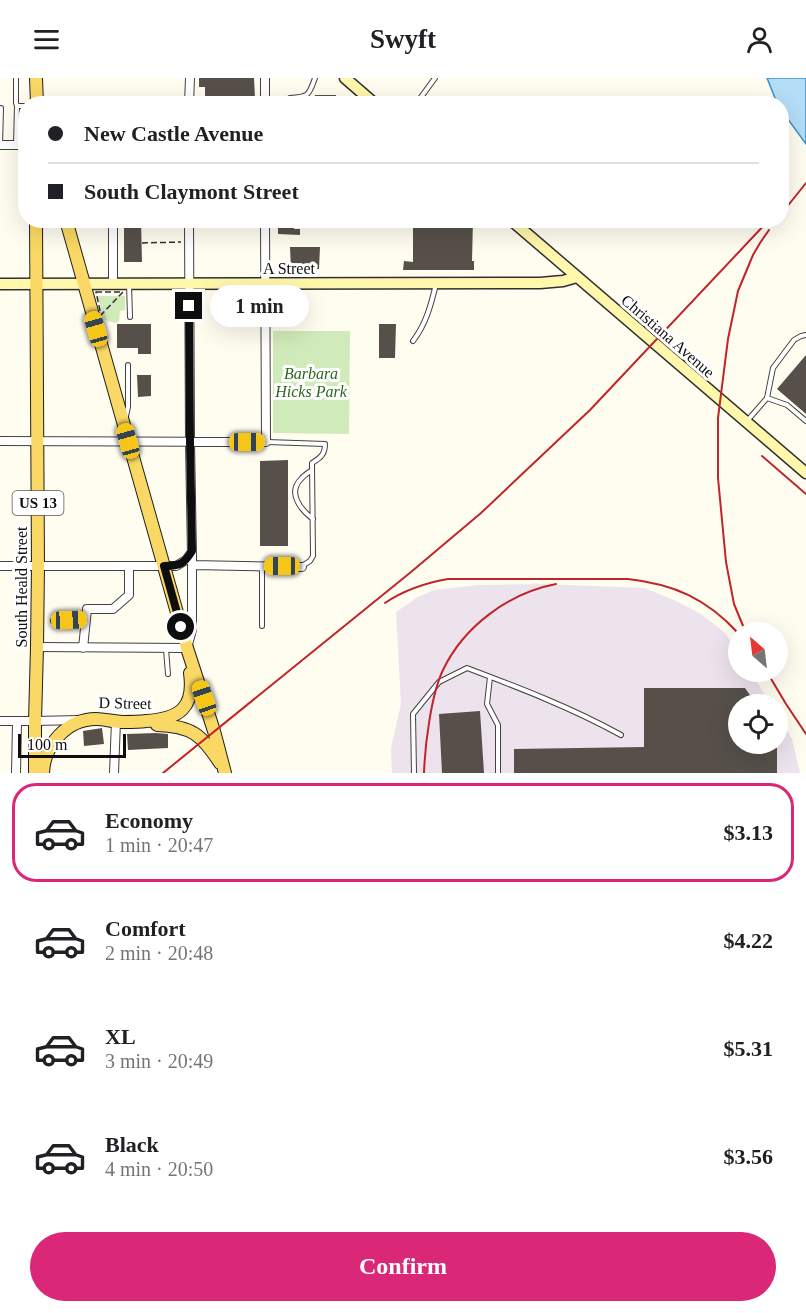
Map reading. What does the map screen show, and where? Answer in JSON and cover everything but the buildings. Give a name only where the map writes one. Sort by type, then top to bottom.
[{"type":"main road","points":[[36,78],[36,96]]},
{"type":"main road","name":"South Heald Street","points":[[35,773],[38,566],[36,228]]},
{"type":"main road","points":[[68,228],[224,771]]},
{"type":"main road","name":"D Street","points":[[95,719],[120,722],[162,720],[183,710],[192,690],[187,648]]},
{"type":"main road","points":[[43,773],[47,752],[57,738],[77,724],[95,719]]},
{"type":"main road","points":[[120,722],[185,729],[196,734],[203,740],[224,771]]},
{"type":"street","points":[[189,96],[190,78]]},
{"type":"street","points":[[265,78],[265,96]]},
{"type":"street","points":[[345,78],[366,96]]},
{"type":"street","points":[[0,146],[16,146]]},
{"type":"street","points":[[113,228],[113,283]]},
{"type":"street","points":[[37,647],[187,648],[192,630],[189,228]]},
{"type":"street","points":[[0,441],[266,442],[266,228]]},
{"type":"street","name":"Christiana Avenue","points":[[520,228],[806,473]]},
{"type":"street","name":"A Street","points":[[0,284],[113,283],[126,288],[189,283],[540,283],[577,277]]},
{"type":"street","points":[[0,566],[179,565],[192,551]]},
{"type":"street","points":[[83,648],[87,609],[113,609],[129,596],[129,566]]},
{"type":"street","points":[[192,566],[302,567]]},
{"type":"street","name":"D Street","points":[[0,721],[95,719]]},
{"type":"street","points":[[16,773],[17,721]]},
{"type":"street","points":[[114,773],[120,722]]},
{"type":"lane","points":[[16,78],[16,146]]},
{"type":"lane","points":[[305,96],[310,92],[315,78]]},
{"type":"lane","points":[[422,96],[435,78]]},
{"type":"lane","points":[[0,146],[1,108]]},
{"type":"lane","points":[[413,341],[427,316],[436,283]]},
{"type":"lane","points":[[126,288],[130,317]]},
{"type":"lane","points":[[746,422],[767,398],[773,368],[794,340],[806,335]]},
{"type":"lane","points":[[124,426],[128,406],[128,364]]},
{"type":"lane","points":[[767,398],[787,405],[806,421]]},
{"type":"lane","points":[[266,442],[325,444],[325,451],[321,457],[312,463],[313,556],[302,567]]},
{"type":"lane","points":[[313,469],[299,480],[296,487],[299,506],[313,519]]},
{"type":"lane","points":[[262,566],[262,626]]},
{"type":"lane","points":[[53,621],[86,620]]},
{"type":"lane","points":[[166,648],[168,674]]},
{"type":"lane","points":[[414,773],[412,714],[439,682],[467,668],[542,696],[621,735]]},
{"type":"lane","points":[[490,677],[487,704],[498,725],[498,773]]},
{"type":"path","points":[[142,243],[181,242]]},
{"type":"path","points":[[126,288],[115,300],[101,315],[96,292],[126,288]]},
{"type":"shaded area","points":[[543,584],[644,588],[701,614],[728,637],[728,682],[757,682],[764,694],[728,694],[728,754],[788,754],[788,732],[792,739],[800,773],[392,773],[391,748],[401,704],[396,612],[418,597],[434,590],[478,585]]},
{"type":"green space","points":[[97,296],[125,296],[125,310],[120,311],[119,321],[115,323],[105,320]]},
{"type":"green space","name":"Barbara Hicks Park","points":[[273,331],[350,331],[349,434],[273,433]]},
{"type":"water","points":[[767,78],[806,78],[806,144],[789,121],[789,96],[774,96]]},
{"type":"railway","points":[[789,204],[806,183]]},
{"type":"railway","points":[[163,773],[481,513],[590,410],[761,228]]},
{"type":"railway","points":[[741,622],[734,604],[726,562],[718,478],[718,418],[728,339],[738,291],[753,255],[769,230]]},
{"type":"railway","points":[[762,456],[806,494]]},
{"type":"railway","points":[[385,603],[415,588],[448,579],[628,579],[645,581],[689,595],[702,602],[728,623]]},
{"type":"railway","points":[[424,773],[427,735],[435,693],[443,670],[452,654],[463,639],[490,614],[521,595],[556,584]]},
{"type":"railway","points":[[773,682],[806,734]]},
{"type":"route","points":[[181,627],[164,566],[179,565],[192,551],[189,306]]}]
